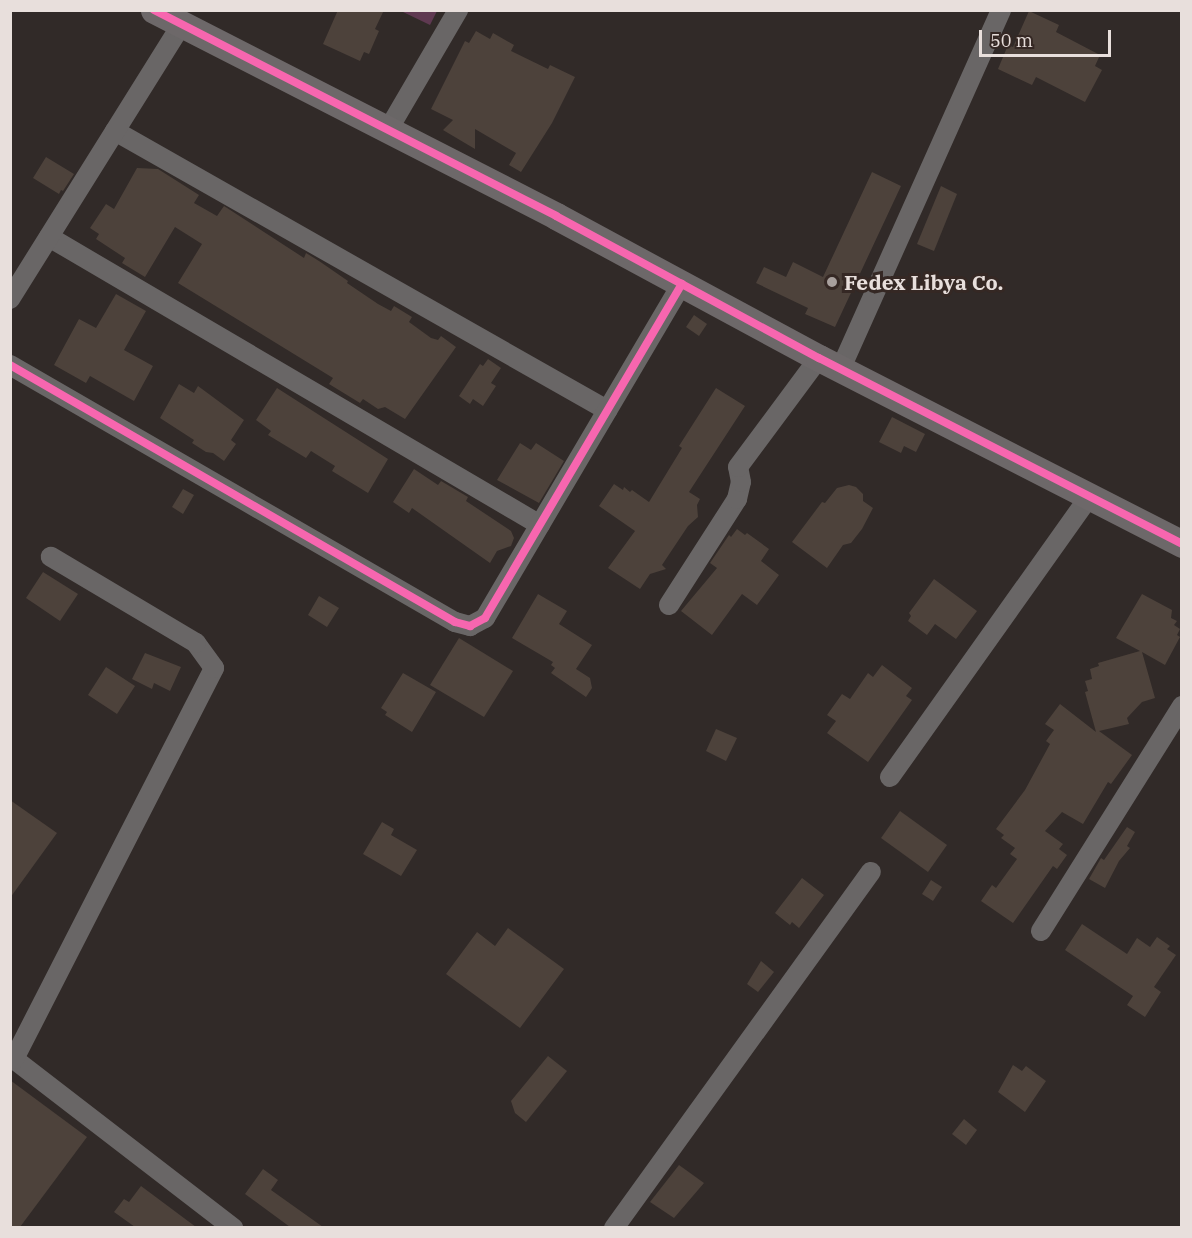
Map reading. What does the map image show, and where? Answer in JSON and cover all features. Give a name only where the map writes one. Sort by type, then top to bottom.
[{"type":"street","points":[[154,10],[388,130],[1088,498],[1182,544]]},
{"type":"street","points":[[388,130],[458,10]]},
{"type":"street","points":[[669,605],[737,499],[741,482],[738,468],[741,462],[830,363],[1001,10]]},
{"type":"street","points":[[10,299],[181,25]]},
{"type":"street","points":[[115,131],[607,410]]},
{"type":"street","points":[[49,237],[540,525]]},
{"type":"street","points":[[10,365],[455,622],[470,626],[485,618],[682,284]]},
{"type":"street","points":[[890,777],[1088,498]]},
{"type":"street","points":[[51,557],[196,643],[214,669],[12,1058],[233,1227]]},
{"type":"street","points":[[1041,931],[1182,706]]},
{"type":"street","points":[[614,1227],[871,872]]},
{"type":"shaded area","points":[[401,11],[437,11],[430,25]]},
{"type":"building","points":[[338,10],[384,10],[375,29],[379,31],[369,54],[364,52],[360,61],[323,44]]},
{"type":"building","points":[[1029,11],[1059,25],[1056,32],[1100,55],[1095,66],[1102,70],[1085,102],[1036,77],[1032,85],[998,69],[1008,45],[1013,47]]},
{"type":"building","points":[[476,31],[490,39],[493,33],[514,45],[511,51],[548,69],[550,65],[575,77],[552,123],[521,172],[509,165],[516,153],[475,129],[475,149],[443,130],[453,120],[431,109],[465,41],[469,43]]},
{"type":"building","points":[[46,157],[74,174],[59,194],[33,178]]},
{"type":"building","points":[[137,168],[158,169],[199,195],[194,203],[217,216],[224,206],[304,258],[306,253],[319,261],[378,304],[391,311],[394,306],[412,317],[409,322],[431,338],[438,340],[441,336],[456,347],[405,419],[385,407],[378,409],[363,399],[360,403],[329,384],[333,378],[178,283],[202,244],[175,227],[145,277],[122,263],[125,258],[96,239],[99,234],[90,228],[106,204],[114,209]]},
{"type":"building","points":[[872,172],[901,186],[835,327],[805,314],[808,308],[756,283],[764,267],[786,277],[793,262],[823,277]]},
{"type":"building","points":[[941,186],[957,194],[934,251],[917,244]]},
{"type":"building","points":[[116,294],[146,311],[124,350],[153,366],[134,401],[90,376],[86,383],[54,365],[79,319],[96,328]]},
{"type":"building","points":[[694,315],[707,324],[699,336],[686,327]]},
{"type":"building","points":[[488,359],[501,368],[491,383],[496,386],[483,406],[473,399],[470,404],[459,396],[480,364],[483,366]]},
{"type":"building","points":[[179,384],[194,393],[198,386],[244,420],[231,440],[236,444],[224,461],[192,443],[194,440],[160,418]]},
{"type":"building","points":[[277,388],[388,459],[368,493],[332,471],[335,466],[311,451],[306,458],[268,435],[271,431],[256,420]]},
{"type":"building","points":[[716,388],[745,406],[689,492],[700,499],[697,505],[698,517],[688,526],[662,565],[666,569],[650,574],[640,589],[608,568],[635,531],[599,506],[614,484],[623,490],[624,487],[630,492],[632,490],[649,502],[682,448],[679,446]]},
{"type":"building","points":[[892,417],[925,434],[916,452],[904,446],[901,453],[879,442]]},
{"type":"building","points":[[520,443],[531,450],[536,443],[564,461],[539,503],[497,480]]},
{"type":"building","points":[[414,469],[438,485],[441,481],[468,497],[466,501],[511,531],[514,538],[511,546],[497,551],[490,563],[412,508],[409,513],[393,502]]},
{"type":"building","points":[[849,485],[856,487],[863,494],[863,501],[873,508],[862,529],[851,543],[843,545],[827,568],[792,542],[822,502],[825,503],[837,488]]},
{"type":"building","points":[[183,489],[194,495],[183,514],[172,507]]},
{"type":"building","points":[[737,529],[745,535],[747,533],[769,549],[761,561],[779,575],[757,605],[742,594],[712,635],[681,611],[717,568],[710,563],[729,535],[731,537]]},
{"type":"building","points":[[43,572],[78,594],[60,621],[26,598]]},
{"type":"building","points":[[934,579],[977,611],[956,639],[935,624],[927,635],[908,621],[911,616],[909,613]]},
{"type":"building","points":[[538,594],[567,611],[559,624],[592,645],[576,669],[590,678],[592,688],[586,697],[551,673],[555,668],[551,665],[553,662],[512,638]]},
{"type":"building","points":[[1142,594],[1172,610],[1171,618],[1177,621],[1174,625],[1180,629],[1177,635],[1180,637],[1165,665],[1142,652],[1155,698],[1142,702],[1127,718],[1129,724],[1099,731],[1132,755],[1111,784],[1108,782],[1083,824],[1062,812],[1045,831],[1063,844],[1059,849],[1067,855],[1057,869],[1053,866],[1013,923],[981,901],[992,885],[996,888],[1017,859],[1010,854],[1015,848],[1001,838],[1004,835],[996,829],[1025,790],[1050,744],[1046,741],[1054,730],[1045,724],[1060,704],[1096,732],[1085,692],[1088,691],[1085,681],[1092,679],[1090,669],[1099,666],[1098,663],[1140,651],[1116,638]]},
{"type":"building","points":[[319,596],[339,608],[327,627],[308,615]]},
{"type":"building","points":[[459,638],[513,671],[484,717],[430,685]]},
{"type":"building","points":[[145,653],[181,667],[170,691],[154,683],[152,689],[132,679]]},
{"type":"building","points":[[882,665],[912,688],[906,696],[912,700],[868,762],[827,733],[836,721],[827,715],[842,694],[850,699],[868,673],[873,677]]},
{"type":"building","points":[[106,667],[135,686],[117,714],[88,695]]},
{"type":"building","points":[[403,673],[436,692],[412,732],[385,715],[387,712],[381,708]]},
{"type":"building","points":[[716,729],[737,738],[726,761],[706,751]]},
{"type":"building","points":[[10,800],[57,833],[10,898]]},
{"type":"building","points":[[900,811],[947,845],[928,872],[881,838]]},
{"type":"building","points":[[382,822],[394,829],[391,835],[417,850],[401,876],[363,854]]},
{"type":"building","points":[[1127,827],[1135,832],[1127,846],[1130,848],[1119,861],[1105,888],[1089,879],[1101,858],[1104,860]]},
{"type":"building","points":[[802,878],[824,895],[799,928],[792,922],[790,925],[775,913]]},
{"type":"building","points":[[931,880],[942,887],[933,901],[922,894]]},
{"type":"building","points":[[1082,924],[1127,954],[1137,938],[1150,947],[1157,937],[1170,946],[1167,949],[1176,955],[1154,987],[1161,992],[1145,1017],[1127,1005],[1133,996],[1065,950]]},
{"type":"building","points":[[508,928],[564,969],[520,1028],[446,974],[477,932],[495,946]]},
{"type":"building","points":[[761,961],[774,972],[758,992],[747,984]]},
{"type":"building","points":[[548,1056],[567,1071],[526,1122],[515,1113],[511,1101]]},
{"type":"building","points":[[1013,1065],[1022,1071],[1026,1066],[1046,1081],[1025,1112],[998,1092]]},
{"type":"building","points":[[10,1080],[87,1137],[20,1227],[10,1227]]},
{"type":"building","points":[[964,1119],[977,1130],[966,1145],[952,1134]]},
{"type":"building","points":[[679,1165],[704,1183],[674,1218],[650,1202]]},
{"type":"building","points":[[263,1169],[278,1180],[271,1190],[323,1227],[290,1227],[245,1194]]},
{"type":"building","points":[[141,1186],[196,1227],[135,1227],[114,1212],[124,1199],[129,1202]]},
{"type":"cycle path","points":[[154,10],[556,216],[819,358],[1182,544]]},
{"type":"cycle path","points":[[10,365],[455,622],[470,626],[485,618],[682,284]]},
{"type":"place","name":"Fedex Libya Co.","points":[[832,282]]}]
